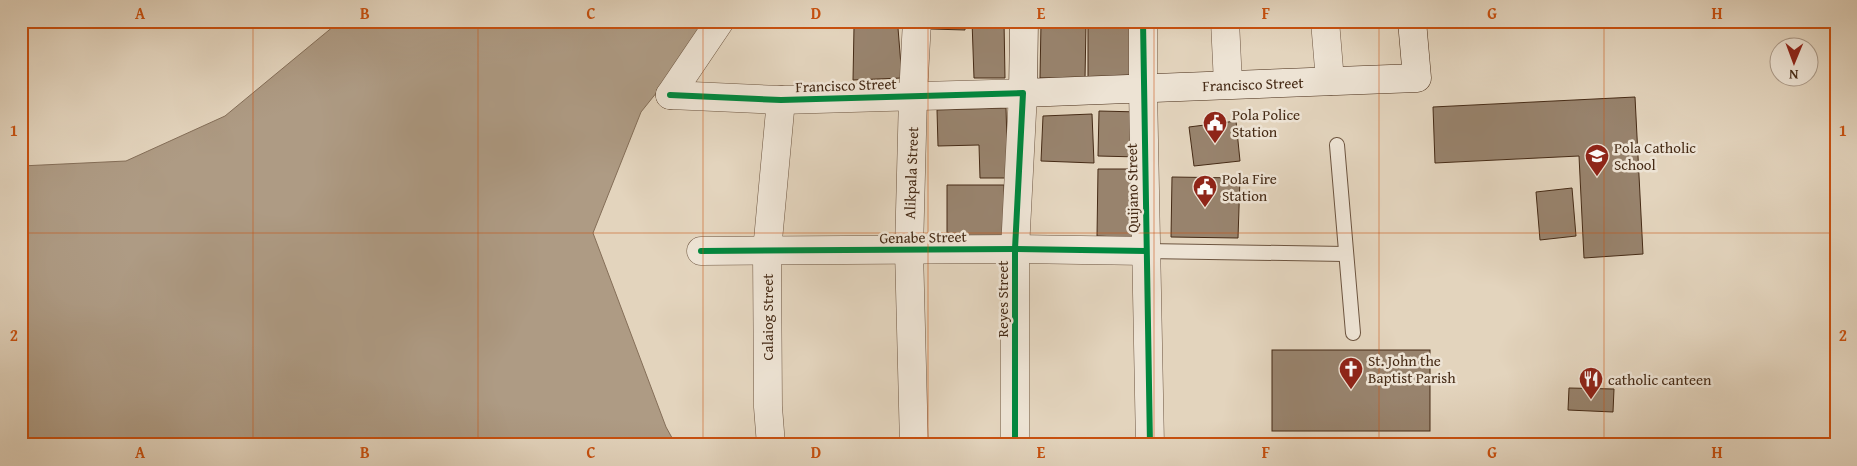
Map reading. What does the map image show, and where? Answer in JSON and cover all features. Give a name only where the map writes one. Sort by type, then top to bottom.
[{"type":"street","name":"Francisco Street","points":[[720,21],[670,96],[781,100],[1143,89],[1228,84],[1417,78],[1412,21]]},
{"type":"street","name":"Alikpala Street","points":[[914,445],[908,250],[917,21]]},
{"type":"street","name":"Reyes Street","points":[[1015,445],[1015,249],[1023,93],[1024,21]]},
{"type":"street","name":"Quijano Street","points":[[1142,21],[1150,445]]},
{"type":"street","points":[[1226,21],[1228,84]]},
{"type":"street","points":[[1325,21],[1330,81]]},
{"type":"street","name":"Calaiog Street","points":[[771,445],[768,407],[767,251],[781,100]]},
{"type":"street","name":"Genabe Street","points":[[702,251],[1015,249],[1146,251]]},
{"type":"lane","points":[[1337,145],[1353,333]]},
{"type":"lane","points":[[1146,251],[1345,254]]},
{"type":"shaded area","points":[[340,21],[709,21],[702,36],[641,112],[593,233],[666,427],[676,445],[21,445],[21,166],[126,161],[225,116]]},
{"type":"building","points":[[931,21],[965,21],[965,30],[931,29]]},
{"type":"building","points":[[972,21],[1004,21],[1005,78],[974,78]]},
{"type":"building","points":[[1440,21],[1502,21],[1502,22],[1440,24]]},
{"type":"building","points":[[1041,23],[1086,24],[1085,79],[1040,78]]},
{"type":"building","points":[[1088,24],[1132,24],[1131,79],[1088,79]]},
{"type":"building","points":[[854,27],[898,28],[902,78],[853,80]]},
{"type":"building","points":[[1635,97],[1643,254],[1584,258],[1579,156],[1435,163],[1433,107]]},
{"type":"building","points":[[1006,108],[1008,178],[980,178],[979,145],[938,146],[937,110]]},
{"type":"building","points":[[1099,111],[1140,112],[1139,157],[1098,156]]},
{"type":"building","points":[[1092,114],[1094,163],[1041,161],[1043,116]]},
{"type":"building","name":"Pola Police Station","points":[[1236,121],[1240,161],[1194,166],[1189,127]]},
{"type":"building","points":[[1098,169],[1138,169],[1136,238],[1097,236]]},
{"type":"building","name":"Pola Fire Station","points":[[1172,177],[1240,178],[1238,238],[1171,237]]},
{"type":"building","points":[[947,185],[1004,185],[1005,238],[947,238]]},
{"type":"building","points":[[1572,188],[1576,236],[1540,240],[1536,192]]},
{"type":"building","name":"St. John the Baptist Parish","points":[[1272,350],[1430,350],[1430,431],[1272,431]]},
{"type":"building","name":"catholic canteen","points":[[1569,388],[1614,389],[1613,412],[1568,410]]},
{"type":"cycle path","points":[[1143,21],[1150,445]]},
{"type":"cycle path","points":[[670,95],[781,100],[1023,93],[1015,249],[1015,445]]},
{"type":"cycle path","points":[[701,251],[1015,249],[1146,251]]},
{"type":"place","name":"Pola Police Station","points":[[1215,144]]},
{"type":"place","name":"Pola Catholic School","points":[[1597,177]]},
{"type":"place","name":"Pola Fire Station","points":[[1205,208]]},
{"type":"place","name":"St. John the Baptist Parish","points":[[1351,390]]},
{"type":"place","name":"catholic canteen","points":[[1591,400]]}]
